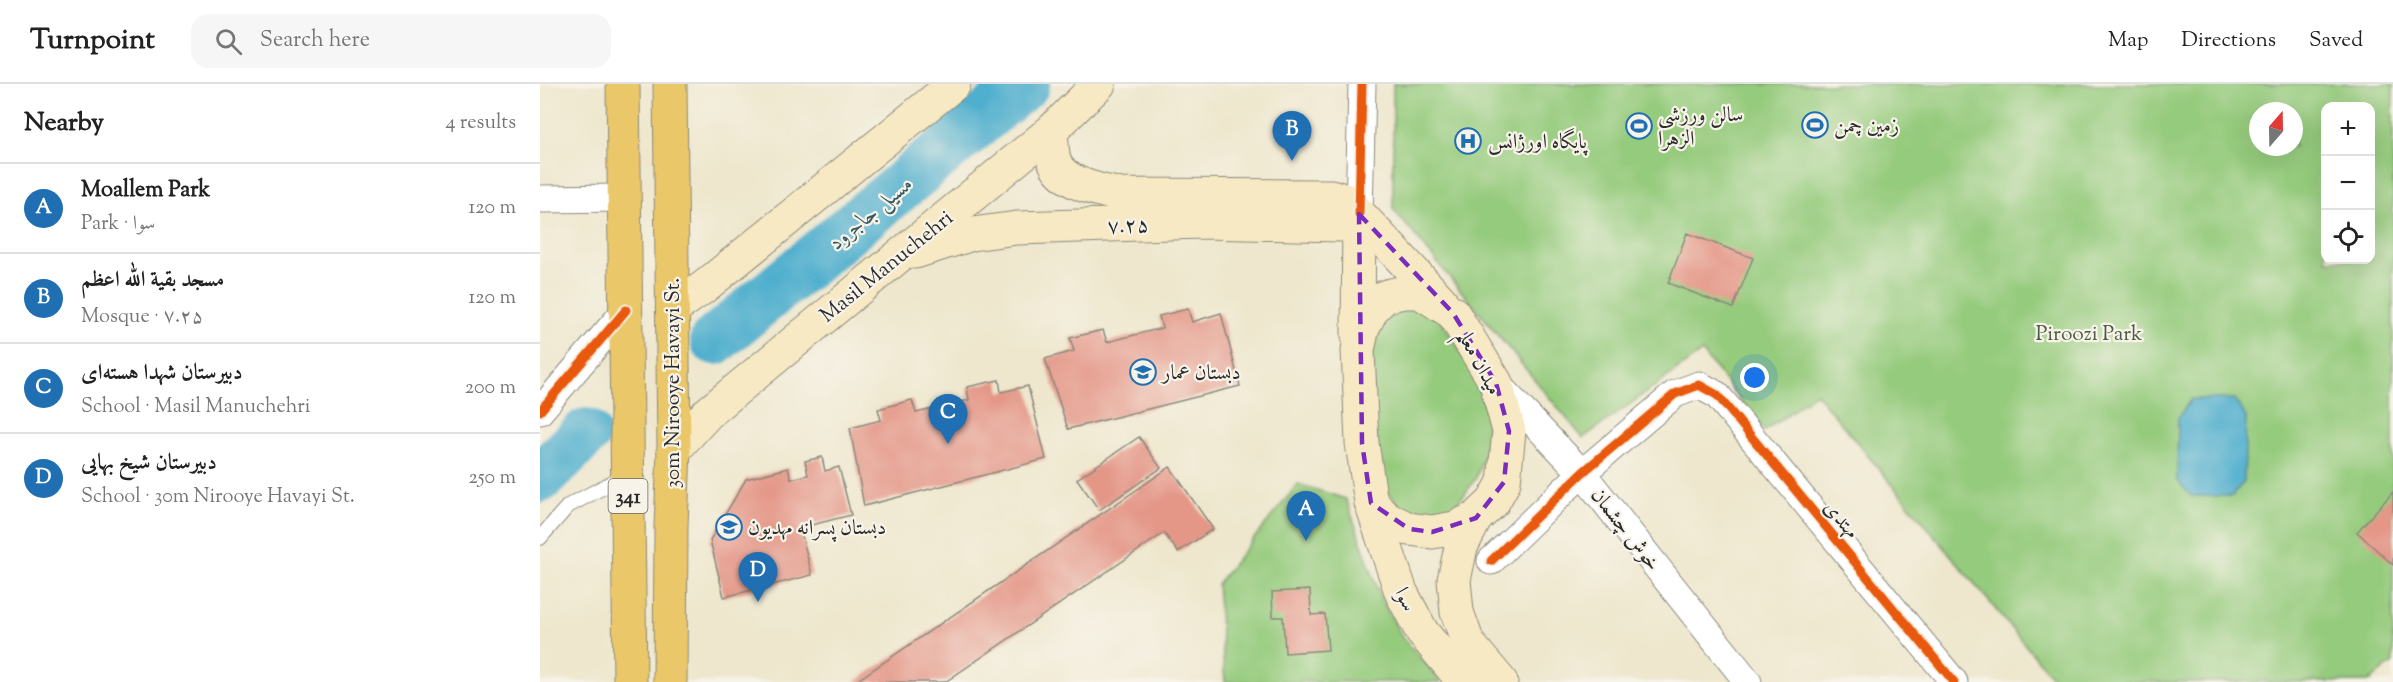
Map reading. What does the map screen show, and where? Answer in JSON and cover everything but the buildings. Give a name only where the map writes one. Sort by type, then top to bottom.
[{"type":"main road","name":"341","points":[[623,84],[630,682]]},
{"type":"main road","name":"30m Nirooye Havayi St.","points":[[670,84],[674,450],[670,682]]},
{"type":"main road","points":[[673,309],[704,287],[954,84]]},
{"type":"main road","name":"Masil Manuchehri","points":[[674,450],[708,413],[1051,132],[1099,84]]},
{"type":"main road","points":[[1051,132],[1055,162],[1070,179],[1086,188],[1120,195],[1331,196],[1347,201],[1453,313]]},
{"type":"main road","points":[[1358,350],[1359,214]]},
{"type":"main road","name":"۷.۲۵","points":[[897,257],[972,234],[1017,228],[1202,222],[1341,225],[1359,214]]},
{"type":"main road","name":"میدان معلم","points":[[1404,292],[1420,292],[1453,313],[1496,382],[1509,431],[1504,482],[1493,502],[1476,518],[1455,528],[1432,532],[1409,529],[1388,519],[1371,504],[1362,442],[1358,350],[1363,327],[1373,308],[1386,296],[1404,292]]},
{"type":"main road","name":"سوا","points":[[1371,504],[1407,602],[1422,632],[1464,682]]},
{"type":"main road","points":[[1476,518],[1461,547],[1454,580],[1457,612],[1468,643],[1500,682]]},
{"type":"street","points":[[1359,214],[1362,84]]},
{"type":"street","points":[[540,199],[624,198]]},
{"type":"street","points":[[540,411],[626,310]]},
{"type":"street","name":"خوش چشمان","points":[[1496,382],[1582,473],[1748,682]]},
{"type":"street","name":"مهتدی","points":[[1582,473],[1676,394],[1698,385],[1717,395],[1953,682]]},
{"type":"street","points":[[1491,561],[1582,473]]},
{"type":"lane","points":[[540,538],[568,506],[627,474]]},
{"type":"highlighted area","points":[[1359,214],[1453,313],[1496,383],[1509,431],[1504,482],[1476,518],[1432,532],[1409,529],[1371,503],[1362,443]]},
{"type":"green space","name":"Piroozi Park","points":[[1393,84],[2393,84],[2393,663],[2368,682],[2056,682],[1816,393],[1765,431],[1702,352],[1583,438],[1393,209]]},
{"type":"green space","points":[[1433,307],[1477,378],[1486,407],[1487,435],[1484,456],[1476,478],[1451,508],[1435,513],[1416,512],[1399,505],[1384,488],[1375,445],[1371,351],[1387,308]]},
{"type":"green space","points":[[1298,484],[1346,499],[1381,599],[1403,638],[1441,682],[1225,682],[1217,584]]},
{"type":"water","points":[[2191,399],[2234,399],[2246,417],[2244,481],[2233,496],[2191,496],[2177,480],[2178,418]]},
{"type":"waterway","name":"مسیل جاجرود","points":[[715,340],[1025,84]]},
{"type":"waterway","name":"مسیل جاجرود","points":[[540,478],[586,433]]},
{"type":"cycle path","points":[[1359,214],[1362,84]]},
{"type":"cycle path","points":[[540,411],[626,310]]},
{"type":"cycle path","points":[[1491,561],[1582,473],[1675,394],[1699,385],[1717,395],[1954,682]]},
{"type":"place","name":"زمین چمن","points":[[1815,125]]},
{"type":"place","name":"سالن ورزشی الزهرا","points":[[1639,126]]},
{"type":"place","name":"پایگاه اورژانس","points":[[1468,141]]},
{"type":"place","name":"مسجد بقیة الله اعظم","points":[[1292,161]]},
{"type":"place","name":"دبستان عمار","points":[[1143,372]]},
{"type":"place","name":"دبیرستان شهدا هسته‌ای","points":[[948,444]]},
{"type":"place","name":"دبستان پسرانه مهدیون","points":[[729,527]]},
{"type":"place","name":"Moallem Park","points":[[1306,541]]},
{"type":"place","name":"دبیرستان شیخ بهایی","points":[[758,602]]}]
